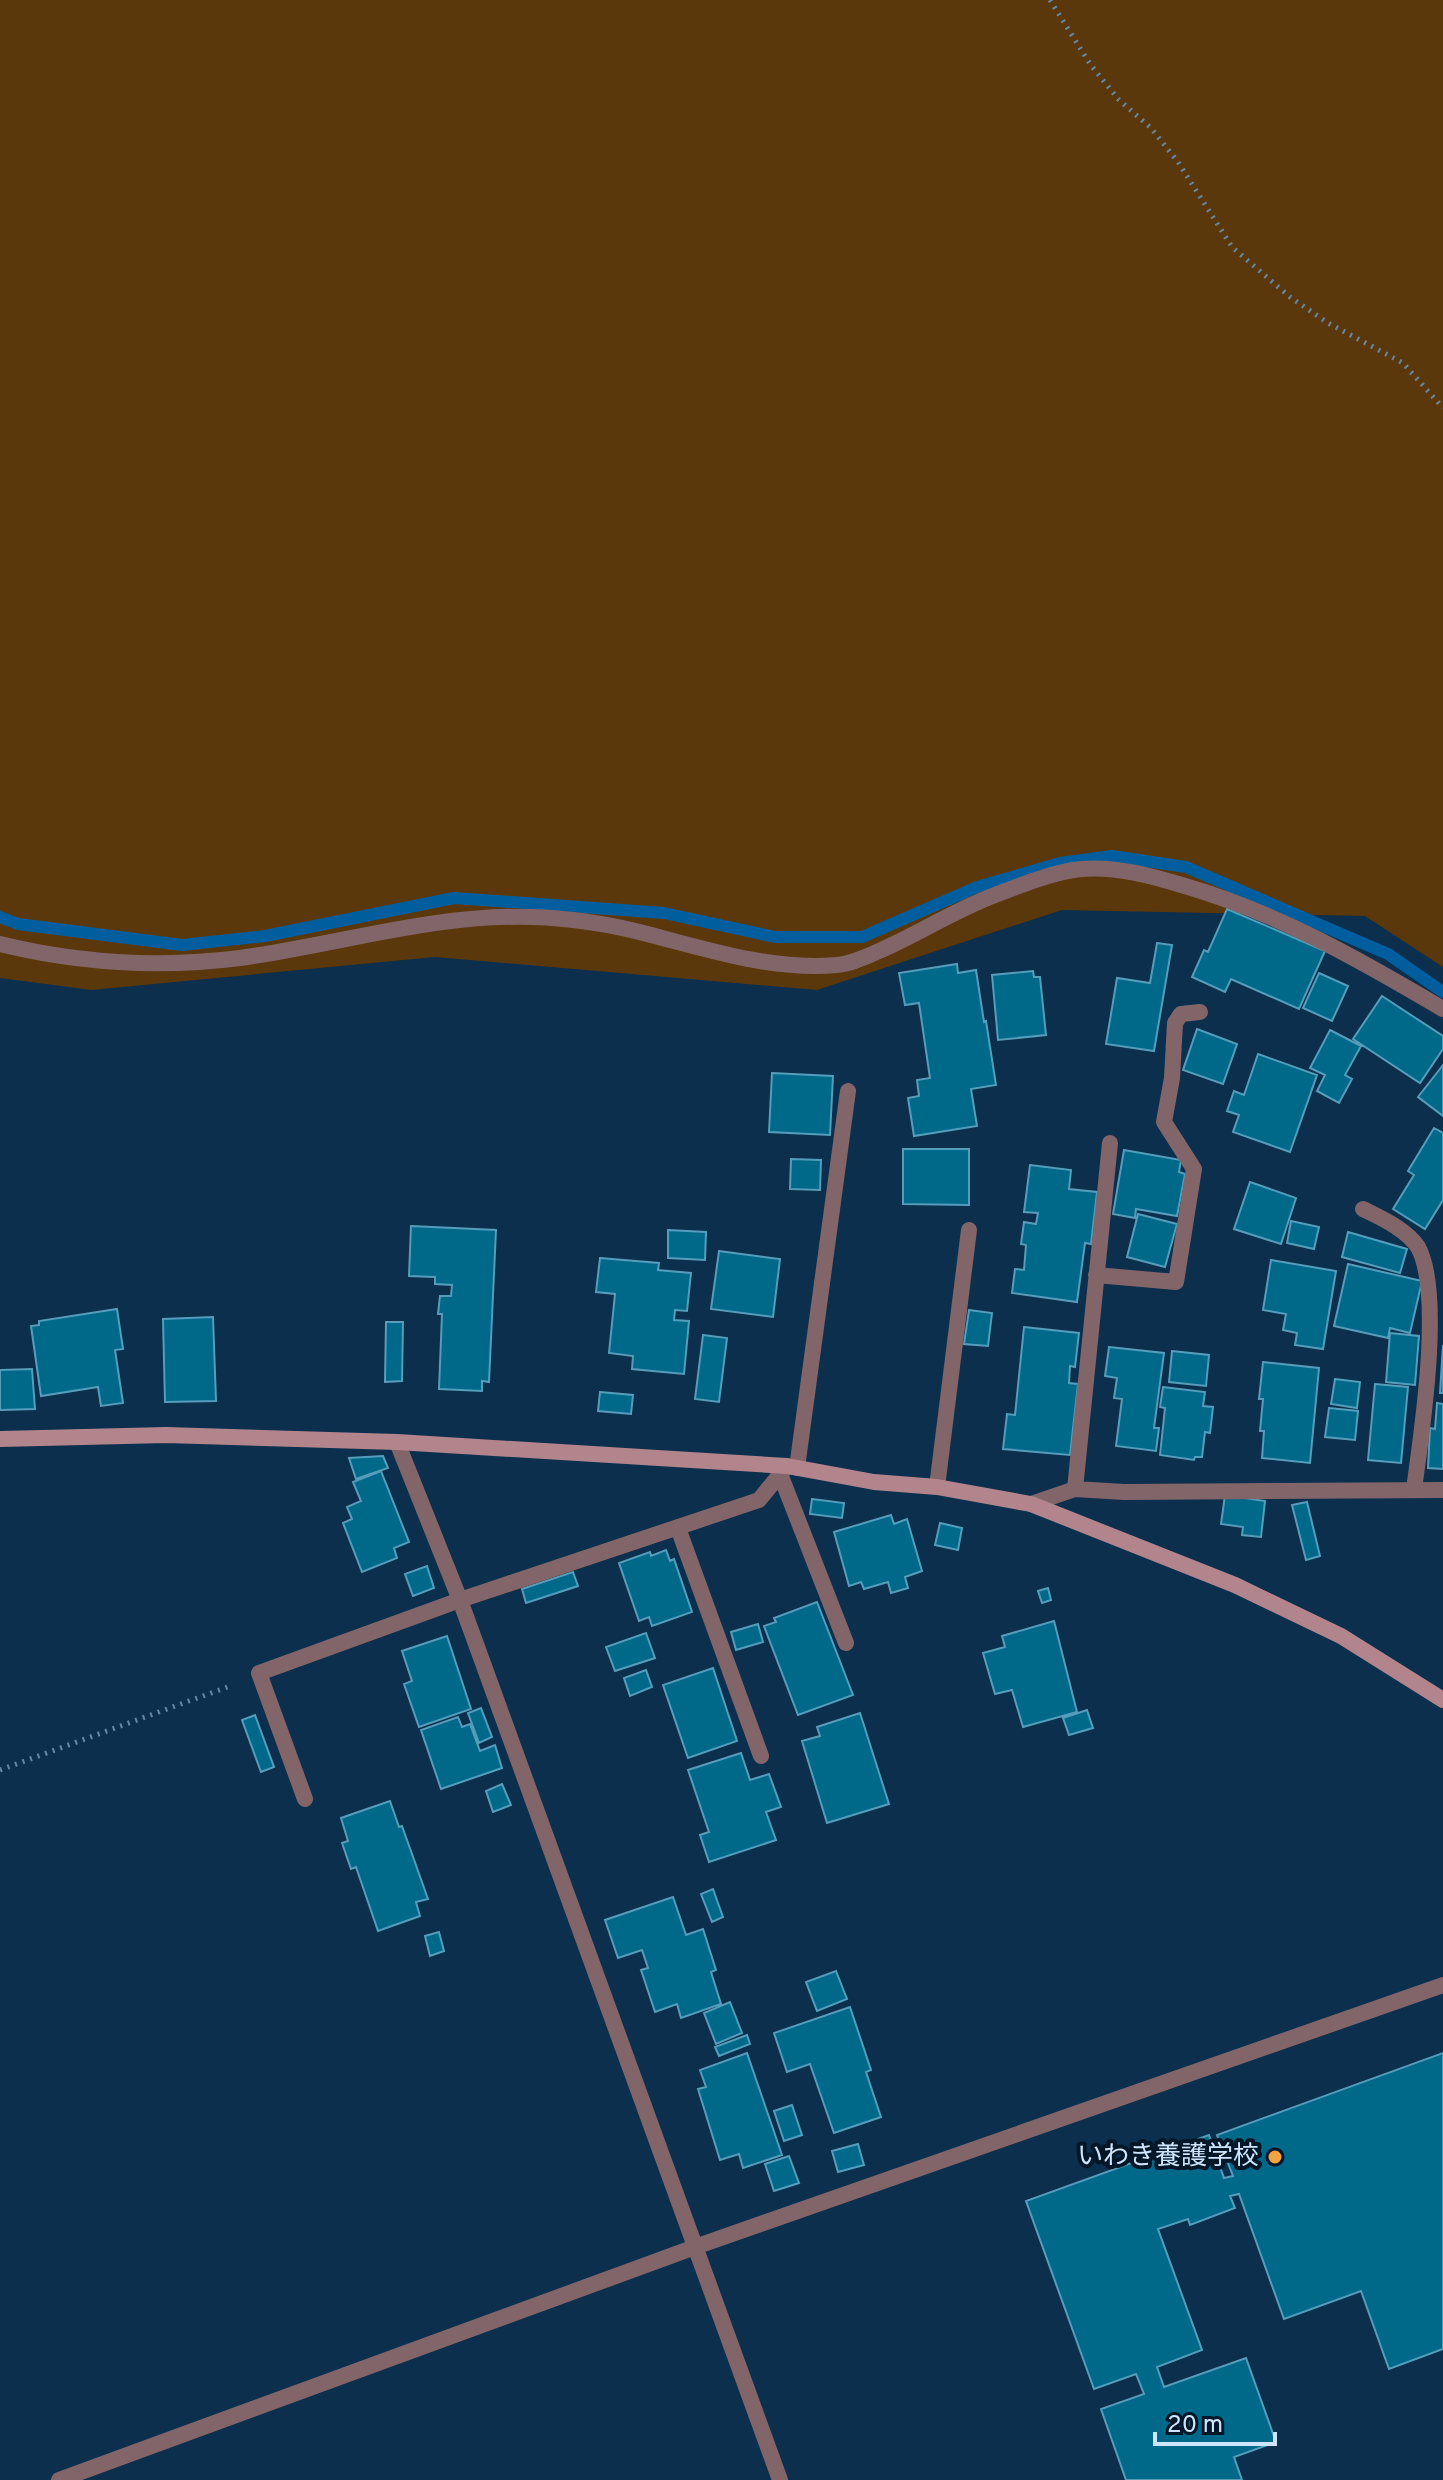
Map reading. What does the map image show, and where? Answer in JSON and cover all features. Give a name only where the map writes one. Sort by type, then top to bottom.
[{"type":"street","points":[[0,944],[147,964],[239,958],[466,918],[534,917],[649,934],[728,955],[821,967],[847,964],[990,897],[1041,879],[1079,869],[1112,869],[1156,877],[1227,898],[1284,922],[1356,958],[1443,1009]]},
{"type":"street","points":[[1096,1275],[1176,1282],[1194,1169],[1164,1122],[1172,1078],[1175,1023],[1181,1014],[1200,1012]]},
{"type":"street","points":[[846,1643],[788,1469],[848,1091]]},
{"type":"street","points":[[1075,1489],[1110,1143]]},
{"type":"street","points":[[1363,1209],[1390,1222],[1417,1244],[1432,1279],[1433,1350],[1414,1489]]},
{"type":"street","points":[[937,1487],[969,1230]]},
{"type":"street","points":[[0,1439],[166,1435],[397,1442],[788,1469],[874,1482],[937,1487],[1031,1504],[1235,1585],[1341,1636],[1443,1700]]},
{"type":"street","points":[[397,1442],[460,1600],[780,2480]]},
{"type":"street","points":[[305,1799],[259,1673],[460,1600],[759,1500],[788,1469]]},
{"type":"street","points":[[1031,1504],[1075,1489],[1139,1492],[1443,1490]]},
{"type":"street","points":[[678,1528],[761,1756]]},
{"type":"street","points":[[59,2480],[695,2247],[1443,1985]]},
{"type":"path","points":[[1050,0],[1090,64],[1119,100],[1151,128],[1178,162],[1232,247],[1290,297],[1328,323],[1403,363],[1443,408]]},
{"type":"path","points":[[0,1770],[248,1680],[259,1673]]},
{"type":"shaded area","points":[[0,0],[1443,0],[1443,967],[1365,916],[1062,910],[817,990],[435,957],[91,990],[0,978]]},
{"type":"building","points":[[1227,909],[1325,951],[1299,1009],[1231,979],[1225,992],[1192,977],[1204,950],[1208,952]]},
{"type":"building","points":[[1157,943],[1172,945],[1154,1051],[1106,1044],[1117,978],[1150,983]]},
{"type":"building","points":[[957,964],[958,973],[976,970],[996,1085],[971,1089],[977,1126],[914,1136],[908,1098],[919,1096],[917,1080],[930,1078],[919,1003],[905,1005],[899,973]]},
{"type":"building","points":[[1033,971],[1034,977],[1040,977],[1046,1035],[998,1040],[992,975]]},
{"type":"building","points":[[1319,973],[1348,986],[1332,1021],[1303,1008]]},
{"type":"building","points":[[1382,996],[1443,1036],[1443,1049],[1420,1083],[1353,1039]]},
{"type":"building","points":[[1197,1029],[1237,1044],[1223,1084],[1183,1070]]},
{"type":"building","points":[[1330,1030],[1361,1046],[1345,1075],[1352,1079],[1339,1103],[1317,1091],[1325,1075],[1310,1068]]},
{"type":"building","points":[[1258,1054],[1317,1075],[1290,1152],[1233,1132],[1239,1115],[1227,1111],[1234,1091],[1244,1095]]},
{"type":"building","points":[[1443,1065],[1443,1116],[1418,1097]]},
{"type":"building","points":[[772,1073],[833,1076],[830,1135],[769,1132]]},
{"type":"building","points":[[1434,1128],[1443,1133],[1443,1200],[1425,1229],[1393,1209],[1414,1175],[1408,1171]]},
{"type":"building","points":[[903,1149],[969,1149],[969,1205],[903,1204]]},
{"type":"building","points":[[1124,1150],[1181,1160],[1179,1172],[1185,1174],[1177,1216],[1136,1209],[1135,1218],[1113,1214]]},
{"type":"building","points":[[791,1159],[821,1160],[820,1190],[790,1189]]},
{"type":"building","points":[[1030,1165],[1071,1170],[1069,1189],[1097,1192],[1091,1244],[1085,1243],[1077,1302],[1012,1293],[1015,1269],[1024,1270],[1026,1245],[1021,1244],[1024,1222],[1036,1224],[1038,1213],[1024,1212]]},
{"type":"building","points":[[1250,1182],[1296,1198],[1281,1244],[1234,1229]]},
{"type":"building","points":[[1138,1214],[1177,1224],[1165,1267],[1127,1257]]},
{"type":"building","points":[[1291,1221],[1319,1227],[1314,1249],[1287,1243]]},
{"type":"building","points":[[411,1226],[496,1230],[489,1382],[482,1381],[482,1391],[439,1389],[440,1296],[451,1296],[452,1285],[435,1284],[435,1277],[409,1276]]},
{"type":"building","points":[[668,1230],[706,1232],[705,1260],[668,1258]]},
{"type":"building","points":[[1348,1232],[1407,1249],[1400,1273],[1342,1257]]},
{"type":"building","points":[[719,1251],[780,1259],[773,1317],[711,1309]]},
{"type":"building","points":[[600,1258],[659,1263],[658,1270],[691,1273],[687,1311],[675,1310],[674,1320],[689,1321],[684,1374],[632,1369],[633,1356],[609,1353],[615,1294],[596,1292]]},
{"type":"building","points":[[1271,1260],[1336,1271],[1323,1349],[1295,1345],[1297,1333],[1283,1330],[1286,1314],[1263,1310]]},
{"type":"building","points":[[1348,1264],[1422,1281],[1410,1333],[1390,1328],[1388,1338],[1334,1326]]},
{"type":"building","points":[[117,1309],[123,1349],[115,1350],[123,1403],[101,1406],[98,1387],[41,1396],[31,1326],[39,1325],[39,1321]]},
{"type":"building","points":[[969,1310],[992,1313],[988,1346],[964,1344]]},
{"type":"building","points":[[213,1317],[216,1401],[165,1402],[163,1319]]},
{"type":"building","points":[[386,1322],[403,1322],[402,1381],[385,1382]]},
{"type":"building","points":[[1024,1327],[1079,1333],[1075,1367],[1070,1366],[1069,1383],[1078,1384],[1070,1455],[1003,1449],[1007,1414],[1015,1415]]},
{"type":"building","points":[[1390,1333],[1419,1336],[1415,1385],[1386,1382]]},
{"type":"building","points":[[703,1335],[727,1338],[719,1402],[695,1399]]},
{"type":"building","points":[[1443,1345],[1443,1393],[1440,1393]]},
{"type":"building","points":[[1109,1347],[1164,1353],[1154,1428],[1159,1428],[1156,1451],[1116,1446],[1122,1399],[1114,1398],[1117,1378],[1105,1376]]},
{"type":"building","points":[[1172,1351],[1209,1355],[1206,1386],[1169,1382]]},
{"type":"building","points":[[1263,1362],[1319,1368],[1310,1463],[1262,1458],[1264,1431],[1260,1431],[1263,1399],[1259,1399]]},
{"type":"building","points":[[32,1369],[35,1409],[0,1410],[0,1370]]},
{"type":"building","points":[[1335,1379],[1360,1382],[1357,1408],[1331,1404]]},
{"type":"building","points":[[1375,1384],[1408,1387],[1401,1463],[1368,1460]]},
{"type":"building","points":[[1163,1387],[1205,1392],[1203,1406],[1213,1407],[1210,1433],[1205,1432],[1202,1457],[1195,1457],[1194,1460],[1160,1455],[1165,1408],[1160,1407]]},
{"type":"building","points":[[600,1392],[633,1395],[631,1414],[598,1411]]},
{"type":"building","points":[[1437,1403],[1443,1404],[1443,1469],[1428,1468],[1430,1428],[1435,1429]]},
{"type":"building","points":[[1329,1408],[1358,1411],[1355,1440],[1325,1437]]},
{"type":"building","points":[[383,1456],[388,1468],[356,1479],[349,1458]]},
{"type":"building","points":[[381,1471],[409,1542],[394,1548],[397,1558],[362,1572],[343,1523],[352,1519],[347,1507],[361,1501],[353,1482]]},
{"type":"building","points":[[1225,1495],[1265,1501],[1261,1537],[1242,1535],[1243,1527],[1221,1524]]},
{"type":"building","points":[[812,1499],[844,1503],[842,1518],[810,1514]]},
{"type":"building","points":[[1307,1502],[1320,1556],[1306,1560],[1292,1505]]},
{"type":"building","points":[[891,1515],[894,1524],[907,1519],[922,1571],[905,1577],[908,1588],[891,1593],[888,1582],[864,1589],[861,1582],[849,1586],[834,1532]]},
{"type":"building","points":[[940,1523],[962,1528],[958,1550],[935,1545]]},
{"type":"building","points":[[666,1550],[670,1561],[674,1559],[692,1612],[652,1626],[649,1617],[639,1621],[619,1563]]},
{"type":"building","points":[[427,1566],[434,1588],[413,1596],[405,1574]]},
{"type":"building","points":[[573,1572],[578,1586],[526,1603],[522,1589]]},
{"type":"building","points":[[1048,1588],[1051,1600],[1042,1603],[1038,1591]]},
{"type":"building","points":[[817,1602],[853,1695],[798,1715],[764,1626],[776,1622],[774,1618]]},
{"type":"building","points":[[1054,1621],[1077,1712],[1023,1727],[1012,1690],[995,1694],[983,1653],[1005,1647],[1002,1636]]},
{"type":"building","points":[[758,1624],[763,1642],[736,1650],[731,1632]]},
{"type":"building","points":[[646,1633],[655,1658],[615,1671],[606,1647]]},
{"type":"building","points":[[447,1636],[471,1709],[419,1727],[404,1684],[412,1681],[402,1651]]},
{"type":"building","points":[[713,1668],[737,1741],[688,1758],[663,1685]]},
{"type":"building","points":[[646,1670],[652,1687],[630,1696],[624,1678]]},
{"type":"building","points":[[481,1708],[492,1737],[479,1743],[468,1713]]},
{"type":"building","points":[[1087,1710],[1093,1728],[1069,1735],[1063,1718]]},
{"type":"building","points":[[860,1713],[889,1804],[827,1823],[802,1741],[820,1736],[817,1727]]},
{"type":"building","points":[[255,1715],[274,1767],[261,1772],[242,1720]]},
{"type":"building","points":[[458,1717],[462,1727],[470,1724],[480,1751],[495,1745],[502,1768],[441,1789],[421,1730]]},
{"type":"building","points":[[741,1753],[750,1780],[769,1774],[781,1807],[766,1812],[776,1840],[709,1862],[700,1835],[709,1832],[688,1770]]},
{"type":"building","points":[[502,1784],[511,1805],[493,1812],[486,1791]]},
{"type":"building","points":[[390,1801],[428,1899],[416,1902],[420,1916],[378,1931],[356,1867],[351,1869],[342,1843],[348,1841],[341,1818]]},
{"type":"building","points":[[713,1889],[723,1917],[712,1922],[701,1894]]},
{"type":"building","points":[[673,1897],[686,1935],[703,1929],[716,1970],[711,1972],[721,2004],[681,2018],[677,2004],[655,2012],[641,1970],[648,1968],[642,1950],[618,1958],[605,1920]]},
{"type":"building","points":[[439,1932],[444,1951],[430,1956],[425,1936]]},
{"type":"building","points":[[836,1971],[847,1999],[817,2011],[806,1982]]},
{"type":"building","points":[[730,2002],[742,2033],[716,2044],[704,2013]]},
{"type":"building","points":[[850,2007],[871,2070],[866,2072],[881,2117],[834,2133],[810,2064],[787,2072],[774,2033]]},
{"type":"building","points":[[747,2035],[750,2044],[719,2056],[715,2047]]},
{"type":"building","points":[[747,2053],[782,2155],[743,2168],[739,2154],[720,2160],[698,2089],[706,2087],[700,2070]]},
{"type":"building","points":[[1443,2053],[1443,2349],[1389,2369],[1361,2291],[1284,2319],[1239,2194],[1230,2196],[1235,2208],[1190,2225],[1188,2219],[1158,2229],[1202,2350],[1157,2367],[1164,2387],[1246,2358],[1276,2442],[1234,2457],[1242,2480],[1126,2480],[1101,2409],[1144,2394],[1136,2374],[1094,2389],[1026,2201],[1209,2135],[1224,2178],[1233,2176],[1217,2135]]},
{"type":"building","points":[[792,2105],[802,2135],[784,2141],[774,2111]]},
{"type":"building","points":[[858,2144],[864,2165],[838,2172],[832,2151]]},
{"type":"building","points":[[789,2156],[799,2183],[774,2191],[765,2164]]},
{"type":"waterway","points":[[0,917],[18,924],[182,945],[265,936],[454,898],[664,913],[775,937],[862,937],[977,887],[1060,863],[1112,856],[1186,867],[1388,954],[1443,992]]},
{"type":"place","name":"いわき養護学校","points":[[1275,2157]]}]
